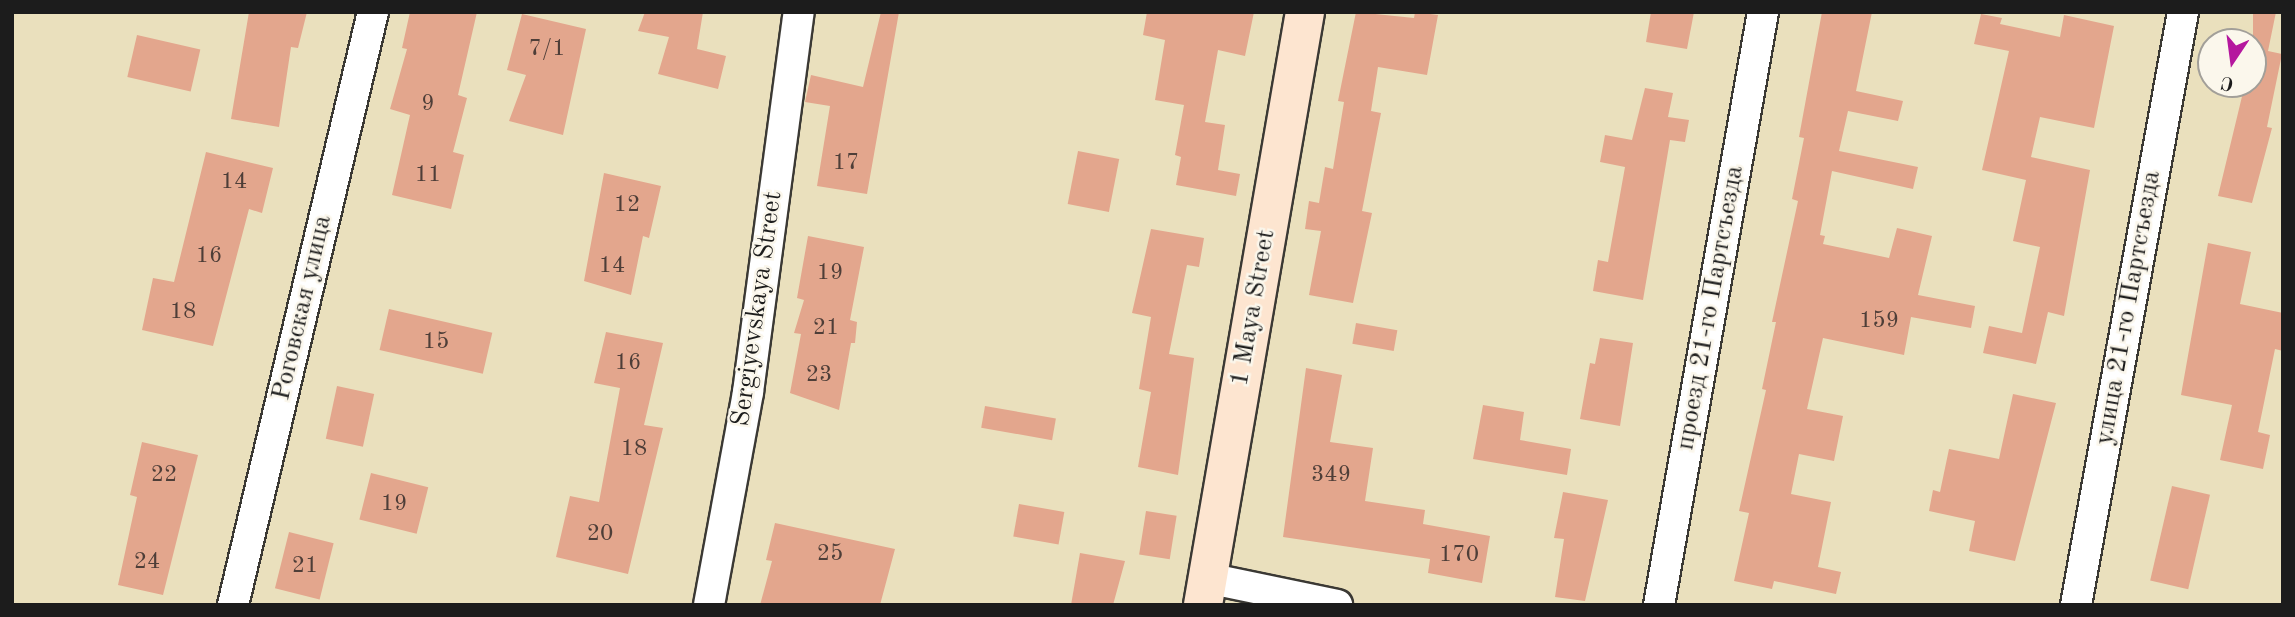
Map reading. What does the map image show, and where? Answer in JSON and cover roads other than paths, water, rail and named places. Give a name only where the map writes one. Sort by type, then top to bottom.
[{"type":"street","name":"Роговская улица","points":[[233,605],[373,12]]},
{"type":"street","name":"Sergiyevskaya Street","points":[[709,605],[748,392],[799,12]]},
{"type":"street","name":"1 Maya Street","points":[[1205,592],[1305,12]]},
{"type":"street","name":"проезд 21-го Партсъезда","points":[[1659,605],[1763,12]]},
{"type":"street","name":"улица 21-го Партсъезда","points":[[2076,605],[2183,12]]},
{"type":"street","points":[[1205,592],[1337,605]]}]
